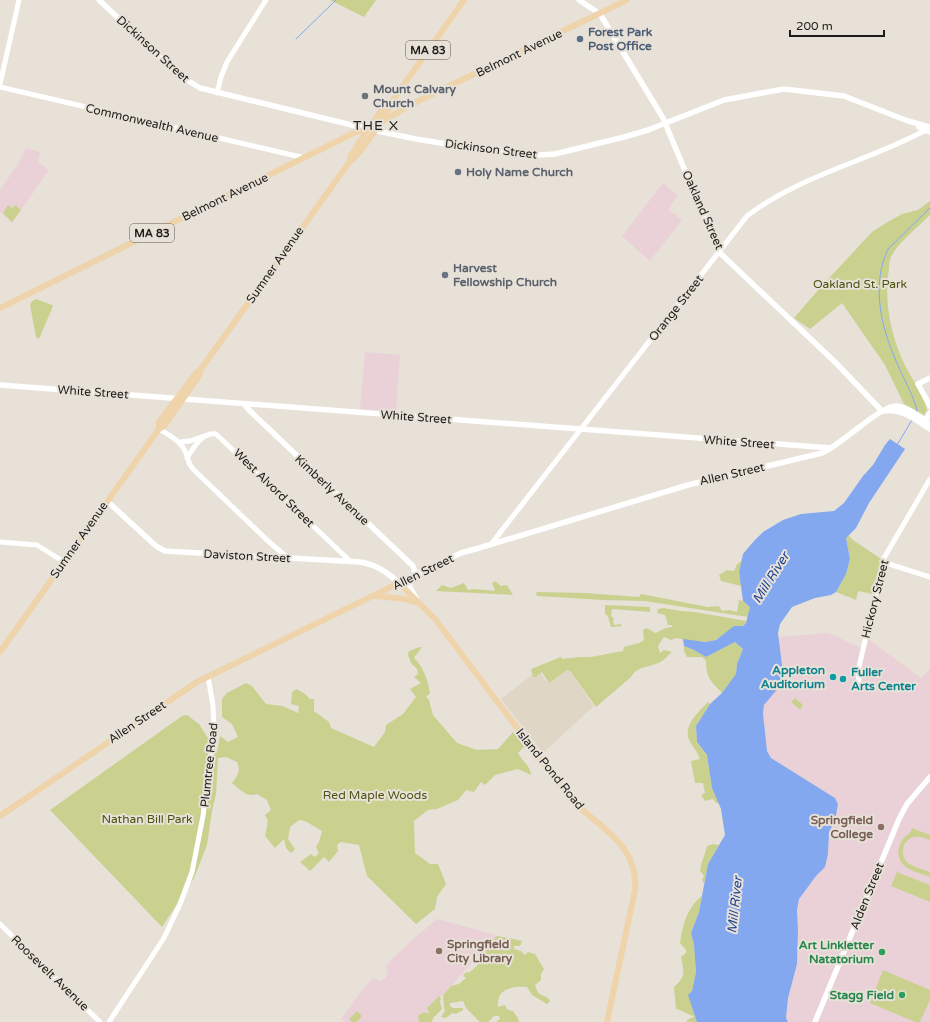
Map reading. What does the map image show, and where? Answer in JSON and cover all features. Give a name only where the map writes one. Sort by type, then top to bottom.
[{"type":"main road","name":"Dickinson Street","points":[[99,0],[184,79],[200,88],[368,129],[446,144],[488,150],[543,155],[555,154],[640,132],[724,100],[784,89],[844,96],[908,121],[929,131]]},
{"type":"main road","name":"Sumner Avenue","points":[[361,145],[380,123],[392,102],[464,0]]},
{"type":"main road","name":"Oakland Street","points":[[579,0],[600,14],[664,118],[719,252],[835,362],[882,411]]},
{"type":"main road","name":"Belmont Avenue","points":[[380,123],[410,105],[627,0]]},
{"type":"main road","name":"Sumner Avenue","points":[[0,652],[159,429],[164,426],[179,400],[199,376],[201,369],[350,161],[354,159],[368,129],[386,104],[392,102]]},
{"type":"main road","points":[[392,102],[403,106],[410,105]]},
{"type":"main road","points":[[392,102],[400,111]]},
{"type":"main road","name":"Belmont Avenue","points":[[0,308],[356,132],[368,129]]},
{"type":"main road","points":[[342,140],[352,140],[361,145]]},
{"type":"main road","points":[[930,378],[918,384],[930,406]]},
{"type":"main road","name":"White Street","points":[[0,385],[245,405],[832,448]]},
{"type":"main road","name":"Kimberly Avenue","points":[[245,405],[413,566],[415,571],[414,576]]},
{"type":"main road","points":[[882,411],[897,411],[912,415],[926,423],[930,429]]},
{"type":"main road","name":"Allen Street","points":[[0,816],[192,685],[459,554],[688,485],[813,456],[832,448],[882,411]]},
{"type":"main road","points":[[926,423],[930,413]]},
{"type":"main road","name":"Daviston Street","points":[[107,501],[163,551],[365,563],[379,567],[399,583]]},
{"type":"main road","points":[[414,576],[410,583],[410,587],[421,604]]},
{"type":"main road","name":"Island Pond Road","points":[[399,583],[437,622],[570,798],[589,816],[614,835],[630,858],[634,871],[635,890],[607,1022]]},
{"type":"main road","points":[[373,596],[404,599],[421,604]]},
{"type":"main road","name":"Alden Street","points":[[815,1022],[900,819],[910,801],[930,777]]},
{"type":"street","points":[[0,84],[19,0]]},
{"type":"street","points":[[217,93],[228,59],[266,0]]},
{"type":"street","name":"Commonwealth Avenue","points":[[0,87],[305,158]]},
{"type":"street","name":"Orange Street","points":[[492,543],[747,216],[783,192],[929,131]]},
{"type":"street","points":[[159,429],[179,442],[185,452],[188,463],[194,470],[289,559]]},
{"type":"street","name":"West Alvord Street","points":[[179,442],[192,440],[210,433],[218,436],[350,561]]},
{"type":"street","points":[[187,458],[204,436]]},
{"type":"street","name":"Hickory Street","points":[[859,681],[858,671],[883,562],[897,533],[930,479]]},
{"type":"street","points":[[0,542],[37,545],[64,562]]},
{"type":"street","points":[[272,558],[276,548]]},
{"type":"street","points":[[336,561],[340,557],[340,552]]},
{"type":"street","points":[[883,562],[930,577]]},
{"type":"street","name":"Plumtree Road","points":[[109,1022],[164,938],[192,872],[203,816],[214,732],[213,707],[208,676]]},
{"type":"street","name":"Roosevelt Avenue","points":[[0,924],[100,1022]]},
{"type":"shaded area","points":[[26,148],[40,152],[38,162],[49,170],[12,223],[0,212],[0,190],[18,164]]},
{"type":"shaded area","points":[[663,183],[678,196],[668,209],[682,220],[650,261],[622,236]]},
{"type":"shaded area","points":[[365,352],[400,355],[396,412],[360,409]]},
{"type":"shaded area","name":"Springfield College","points":[[828,633],[866,650],[868,639],[921,678],[930,669],[930,1022],[788,1022],[786,1018],[788,998],[797,964],[797,910],[799,899],[816,876],[825,867],[828,854],[829,832],[835,821],[835,798],[771,758],[767,752],[763,713],[764,705],[771,696],[782,665],[778,637]]},
{"type":"shaded area","points":[[568,669],[594,706],[543,753],[501,699],[538,670],[547,682]]},
{"type":"shaded area","points":[[437,919],[496,936],[418,1022],[345,1022],[341,1019],[373,978],[380,981],[386,978],[388,972],[385,966]]},
{"type":"green space","points":[[330,0],[376,0],[364,17]]},
{"type":"green space","name":"Oakland St. Park","points":[[930,201],[930,215],[903,241],[891,257],[889,263],[887,292],[889,315],[894,337],[905,365],[925,403],[927,410],[924,415],[904,404],[885,365],[842,303],[810,329],[794,318],[872,232],[902,214],[918,210]]},
{"type":"green space","points":[[8,205],[12,208],[15,205],[21,210],[12,222],[3,213]]},
{"type":"green space","points":[[36,299],[53,306],[39,339],[36,337],[30,305],[32,301]]},
{"type":"green space","points":[[848,535],[881,559],[872,594],[858,591],[856,600],[836,592],[846,574],[850,559],[846,538]]},
{"type":"green space","points":[[742,561],[739,572],[741,586],[721,581],[719,575],[727,570],[734,571],[737,564]]},
{"type":"green space","points":[[495,581],[501,586],[507,585],[513,595],[436,591],[442,585],[451,588],[464,583],[468,590],[474,589],[495,591],[492,583]]},
{"type":"green space","points":[[536,592],[586,593],[639,597],[641,594],[708,607],[719,606],[722,611],[730,610],[737,612],[739,600],[743,601],[750,607],[748,617],[645,601],[537,596]]},
{"type":"green space","points":[[605,605],[650,607],[650,612],[612,609],[611,616],[614,619],[614,625],[621,624],[622,626],[611,627],[608,616],[605,614]]},
{"type":"green space","points":[[664,608],[747,621],[743,626],[732,629],[717,639],[708,642],[697,642],[676,638],[671,640],[664,637],[658,646],[660,653],[664,650],[672,652],[662,661],[637,670],[596,707],[570,671],[567,670],[549,683],[542,672],[536,677],[533,677],[531,669],[561,657],[562,659],[591,657],[623,651],[624,647],[644,640],[643,630],[647,628],[655,633],[672,627],[672,625],[668,625],[665,615],[657,613],[658,609]]},
{"type":"green space","points":[[735,642],[743,649],[737,664],[736,677],[722,693],[708,675],[706,661],[702,657],[687,657],[684,651],[684,646],[706,657]]},
{"type":"green space","points":[[422,647],[414,658],[420,665],[428,683],[430,693],[426,697],[429,700],[433,715],[457,743],[477,750],[498,749],[513,732],[526,745],[518,753],[529,768],[531,775],[518,769],[495,775],[485,785],[481,782],[474,792],[466,790],[458,800],[437,809],[428,810],[414,821],[415,853],[430,864],[438,864],[446,884],[437,897],[435,909],[416,924],[367,876],[359,845],[341,842],[337,845],[338,851],[329,862],[324,857],[310,871],[300,862],[311,854],[315,857],[319,853],[316,847],[322,831],[305,821],[299,820],[290,827],[288,839],[295,849],[291,853],[286,848],[284,839],[275,848],[265,836],[268,821],[265,815],[271,810],[267,800],[257,794],[246,794],[232,783],[236,778],[239,768],[237,762],[226,757],[218,758],[216,794],[207,845],[194,878],[162,927],[50,810],[182,716],[187,715],[199,724],[217,752],[220,736],[228,742],[238,737],[232,724],[222,717],[222,699],[227,693],[246,683],[252,686],[266,704],[282,706],[298,713],[299,706],[291,704],[292,692],[297,689],[310,699],[314,699],[314,711],[329,722],[331,728],[374,747],[385,732],[386,725],[403,714],[416,697],[410,689],[421,683],[414,677],[418,674],[417,669],[411,663],[408,655],[409,651]]},
{"type":"green space","points":[[795,698],[803,705],[800,710],[791,702]]},
{"type":"green space","points":[[708,702],[710,704],[696,726],[697,742],[707,755],[712,788],[719,803],[716,803],[713,799],[705,801],[701,795],[705,793],[703,783],[695,783],[691,761],[700,759],[689,740],[688,735],[688,729],[693,719]]},
{"type":"green space","points":[[912,828],[930,835],[930,840],[922,837],[911,838],[905,843],[903,855],[907,862],[930,872],[930,877],[909,869],[899,859],[898,854],[900,844],[902,840],[910,833]]},
{"type":"green space","points":[[713,844],[719,845],[708,864],[704,884],[702,880],[704,876],[700,871],[707,846]]},
{"type":"green space","points":[[897,872],[930,885],[930,902],[891,886]]},
{"type":"green space","points":[[702,896],[699,912],[691,933],[694,945],[696,972],[692,991],[697,1022],[687,1022],[687,1020],[695,1016],[676,1009],[674,987],[681,980],[683,974],[681,957],[686,953],[686,950],[680,943],[684,923],[693,905]]},
{"type":"green space","points":[[497,936],[522,941],[520,946],[514,946],[514,949],[521,951],[525,955],[528,952],[535,954],[544,969],[541,974],[541,980],[535,985],[538,993],[548,998],[550,1001],[547,1004],[532,995],[527,987],[516,987],[502,992],[498,1001],[498,1007],[505,1005],[508,1010],[513,1011],[519,1022],[496,1022],[500,1019],[499,1016],[494,1016],[488,1022],[480,1022],[466,1008],[463,1001],[450,1003],[450,1006],[453,1008],[463,1008],[463,1010],[456,1014],[452,1013],[446,1018],[441,1017],[445,1011],[443,995],[451,986],[459,984],[466,978],[463,976],[466,972],[468,973],[477,966],[489,945]]},
{"type":"green space","name":"Stagg Field","points":[[883,970],[930,990],[930,1000],[920,1022],[915,1022],[870,1003]]},
{"type":"green space","points":[[439,996],[441,999],[440,1002],[442,1009],[433,1018],[432,1022],[419,1022],[418,1016],[426,1012],[429,1013],[427,1008]]},
{"type":"green space","points":[[357,1011],[362,1016],[357,1022],[352,1022],[349,1019]]},
{"type":"water","points":[[890,439],[905,449],[869,503],[856,528],[846,538],[850,559],[846,574],[836,592],[831,595],[815,598],[792,607],[780,624],[778,633],[782,665],[780,686],[764,705],[763,713],[767,751],[771,758],[835,798],[838,804],[835,821],[829,832],[828,854],[825,867],[816,876],[799,899],[797,910],[797,964],[788,998],[786,1018],[788,1022],[697,1022],[688,995],[692,991],[696,972],[694,945],[691,933],[699,912],[708,864],[725,835],[721,809],[712,788],[707,755],[697,742],[696,726],[710,704],[722,693],[736,674],[737,664],[743,649],[735,642],[706,657],[684,646],[683,639],[705,642],[716,640],[734,626],[743,626],[746,623],[750,607],[743,601],[739,572],[743,554],[763,532],[783,520],[801,514],[834,511],[844,503],[863,476],[873,465]]},
{"type":"waterway","points":[[296,39],[336,0]]},
{"type":"waterway","name":"Mill River","points":[[916,412],[917,410],[915,403],[897,363],[885,330],[879,289],[880,275],[888,249],[930,208]]},
{"type":"waterway","name":"Mill River","points":[[897,445],[912,420]]},
{"type":"place","name":"Forest Park Post Office","points":[[580,39]]},
{"type":"place","name":"Mount Calvary Church","points":[[365,96]]},
{"type":"place","name":"Holy Name Church","points":[[458,172]]},
{"type":"place","name":"Harvest Fellowship Church","points":[[445,275]]},
{"type":"place","name":"Appleton Auditorium","points":[[833,677]]},
{"type":"place","name":"Fuller Arts Center","points":[[843,679]]},
{"type":"place","name":"Springfield College","points":[[881,827]]},
{"type":"place","name":"Springfield City Library","points":[[439,951]]},
{"type":"place","name":"Art Linkletter Natatorium","points":[[882,952]]},
{"type":"place","name":"Stagg Field","points":[[902,995]]},
{"type":"district","name":"THE X","points":[[376,125]]},
{"type":"park label","name":"Red Maple Woods","points":[[375,795]]},
{"type":"park label","name":"Nathan Bill Park","points":[[147,819]]}]
